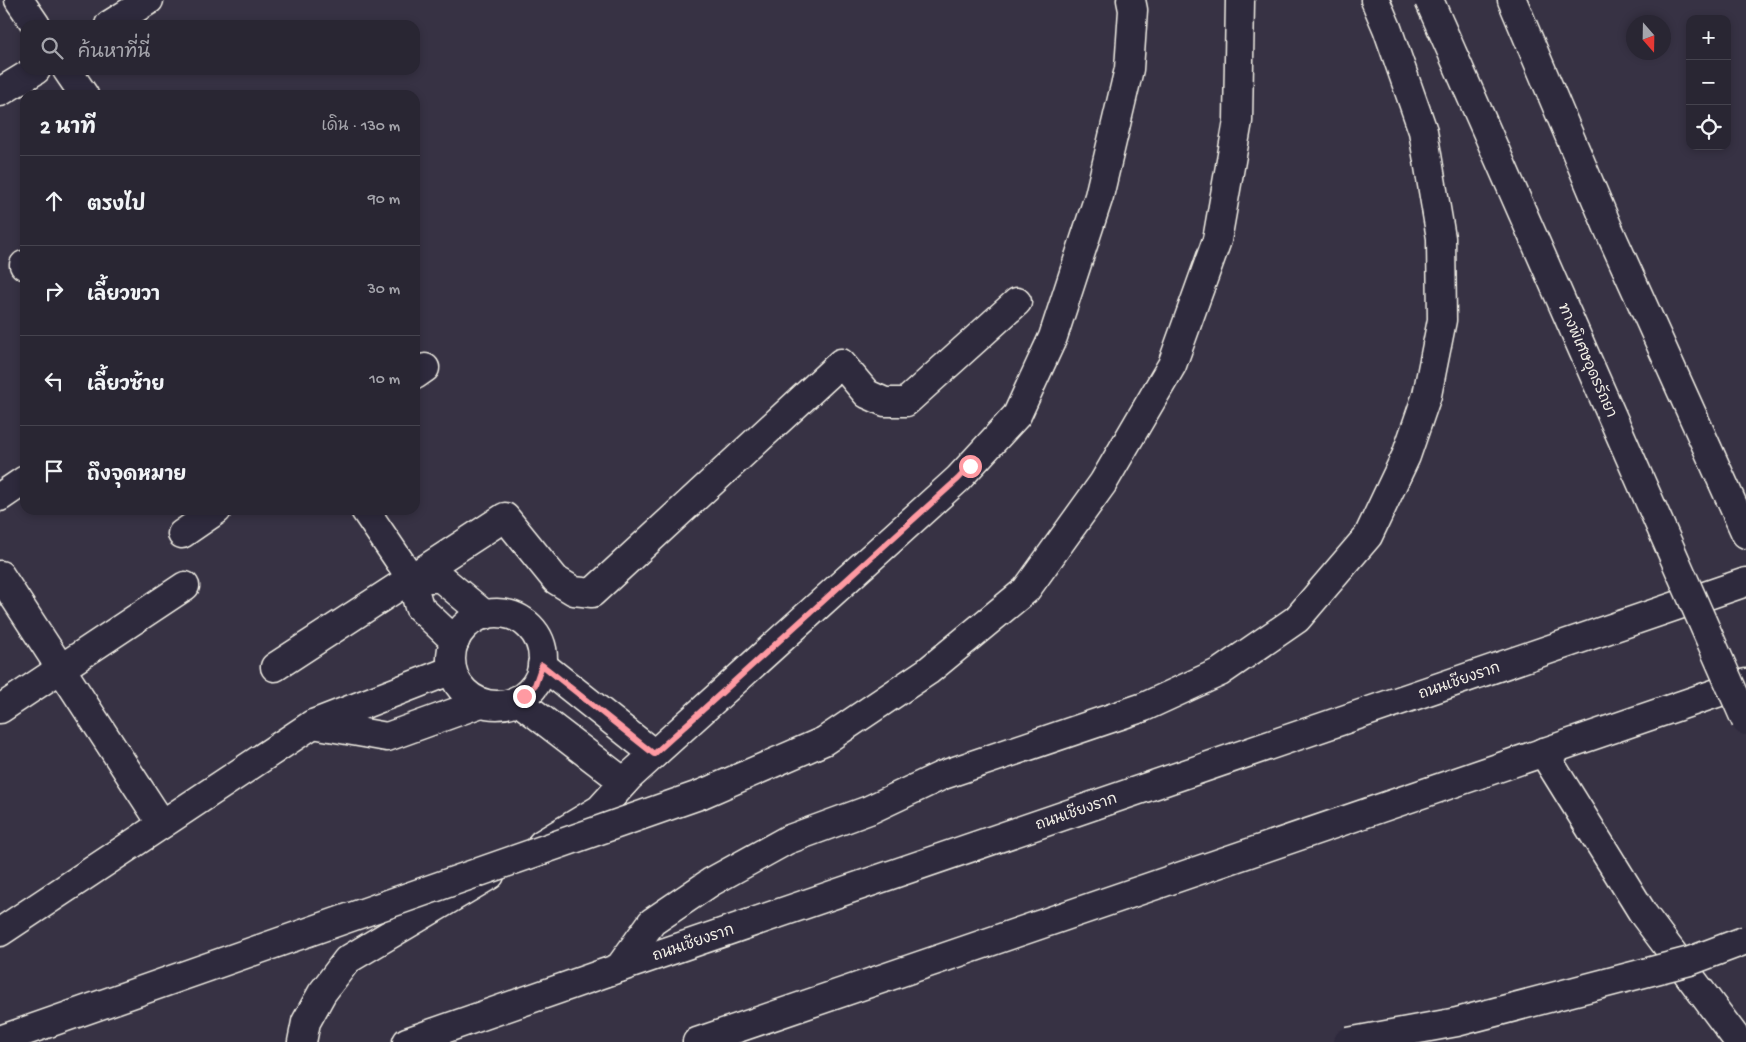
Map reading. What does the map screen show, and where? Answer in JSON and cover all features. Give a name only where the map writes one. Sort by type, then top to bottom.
[{"type":"main road","points":[[19,0],[33,20]]},
{"type":"main road","points":[[117,20],[149,0]]},
{"type":"main road","points":[[302,1042],[306,1022],[322,992],[347,960],[600,809],[624,782],[654,754],[958,479],[1017,415],[1053,337],[1099,196],[1129,69],[1133,10],[1131,0]]},
{"type":"main road","points":[[0,1040],[702,794],[824,740],[928,671],[1026,590],[1103,483],[1172,365],[1217,240],[1238,121],[1240,0]]},
{"type":"main road","points":[[619,968],[652,922],[711,882],[787,840],[869,810],[943,775],[1144,707],[1220,672],[1297,618],[1368,536],[1406,456],[1427,395],[1442,320],[1441,238],[1423,132],[1387,28],[1375,0]]},
{"type":"main road","name":"ทางพิเศษอุดรรัถยา","points":[[1429,0],[1746,721]]},
{"type":"main road","points":[[1512,0],[1609,230],[1746,534]]},
{"type":"main road","points":[[0,92],[28,75]]},
{"type":"main road","points":[[70,75],[81,90]]},
{"type":"main road","points":[[274,666],[505,517],[556,580],[574,591],[592,593],[841,363],[867,394],[886,402],[906,402],[1017,302]]},
{"type":"main road","points":[[0,497],[20,483]]},
{"type":"main road","points":[[182,534],[210,515]]},
{"type":"main road","points":[[368,515],[411,578],[420,607],[455,641]]},
{"type":"main road","points":[[0,575],[162,824]]},
{"type":"main road","points":[[411,578],[441,578],[485,615]]},
{"type":"main road","name":"ถนนเชียงราก","points":[[407,1042],[1746,582]]},
{"type":"main road","points":[[0,709],[185,586]]},
{"type":"main road","points":[[505,614],[520,619],[531,629],[539,641],[543,656],[535,685],[517,700],[496,706],[481,703],[463,690],[452,670],[451,655],[455,641],[463,628],[485,615],[505,614]]},
{"type":"main road","points":[[542,665],[654,754]]},
{"type":"main road","points":[[0,932],[313,724],[452,670]]},
{"type":"main road","points":[[697,1042],[1746,683]]},
{"type":"main road","points":[[517,700],[624,782]]},
{"type":"main road","points":[[313,724],[387,737],[481,703]]},
{"type":"main road","points":[[1543,752],[1644,915],[1739,1042]]},
{"type":"main road","points":[[1348,1042],[1467,1020],[1690,961],[1746,940]]},
{"type":"route","points":[[524,696],[535,685],[542,665],[654,754],[958,479],[970,466]]}]
